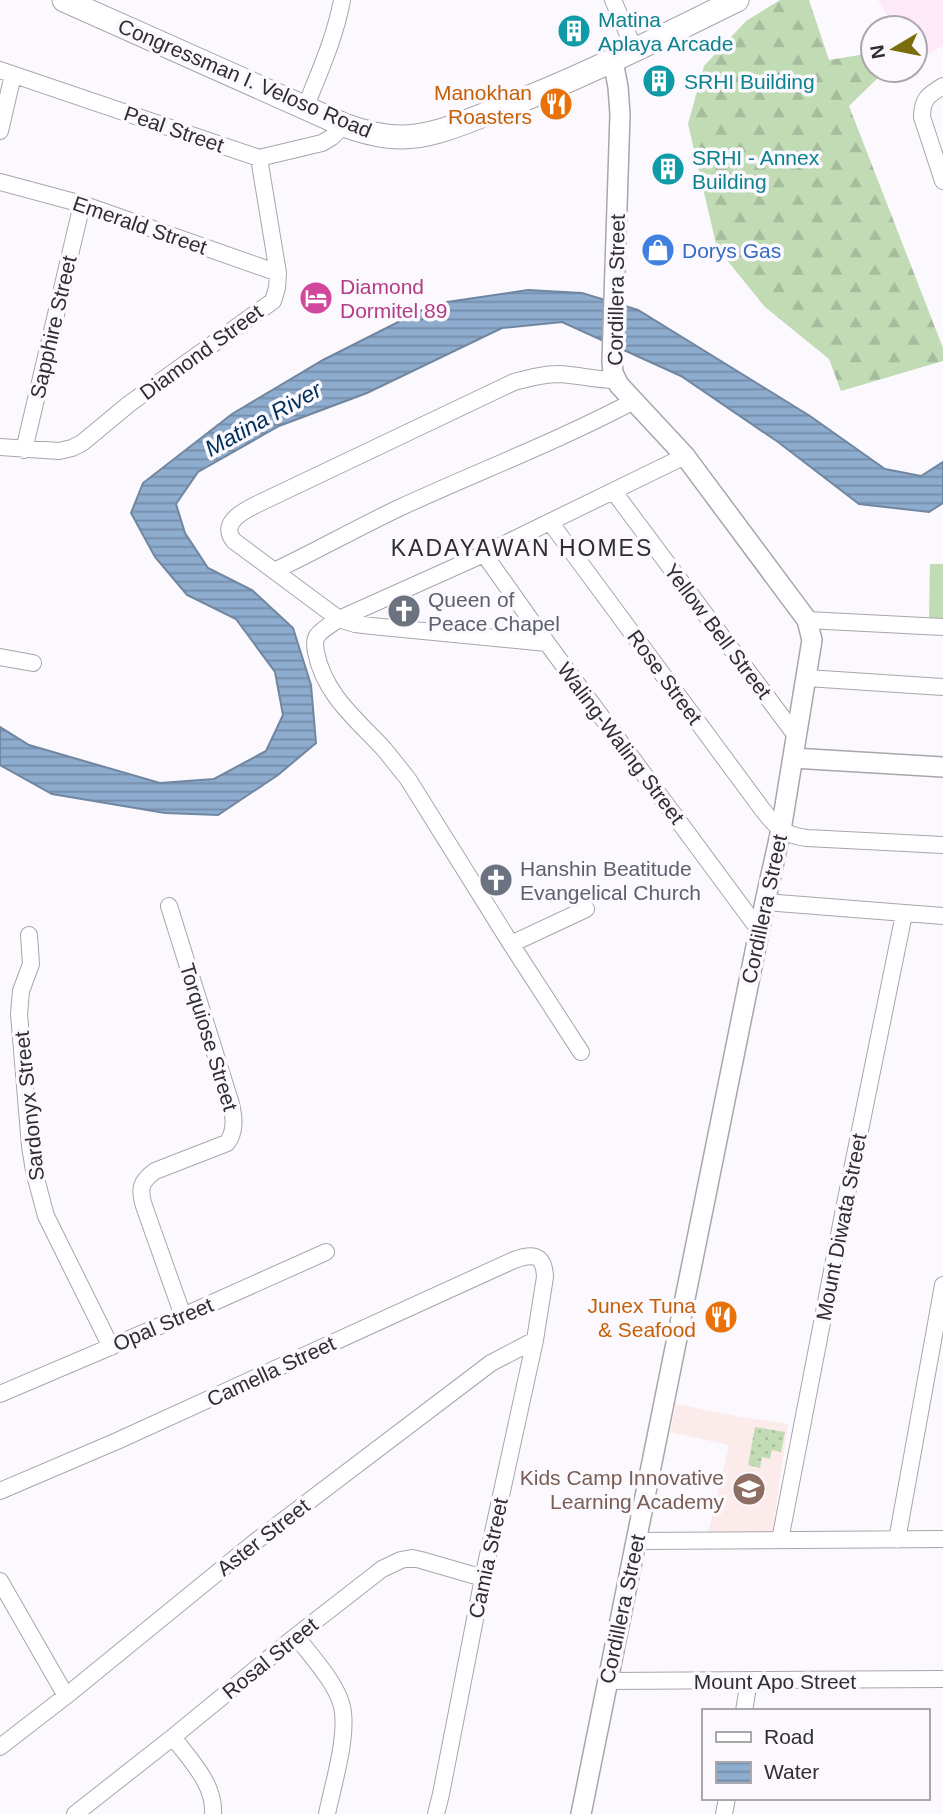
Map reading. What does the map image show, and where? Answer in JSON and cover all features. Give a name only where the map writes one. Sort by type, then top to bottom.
[{"type":"main road","name":"Congressman I. Veloso Road","points":[[77,2],[344,125],[362,132],[402,137],[423,135],[518,102],[635,51],[737,0]]},
{"type":"street","points":[[305,108],[340,13],[342,0]]},
{"type":"street","points":[[613,0],[635,51]]},
{"type":"street","name":"Cordillera Street","points":[[581,1814],[781,830],[812,640],[807,620],[685,456],[632,402],[614,370],[620,114],[613,61]]},
{"type":"street","points":[[0,131],[7,73]]},
{"type":"street","name":"Peal Street","points":[[7,73],[258,158]]},
{"type":"street","points":[[943,86],[926,97],[922,107],[922,117],[943,181]]},
{"type":"street","points":[[258,158],[322,143],[344,125]]},
{"type":"street","name":"Diamond Street","points":[[0,446],[59,451],[82,443],[129,404],[272,301],[277,288],[278,273],[258,158]]},
{"type":"street","name":"Emerald Street","points":[[0,182],[82,204],[278,273]]},
{"type":"street","name":"Sapphire Street","points":[[24,450],[82,204]]},
{"type":"street","points":[[547,643],[372,626],[339,619],[230,537],[229,526],[243,512],[514,382],[559,374],[596,380],[614,370]]},
{"type":"street","points":[[274,571],[397,509],[531,451],[632,402]]},
{"type":"street","points":[[581,1052],[408,779],[391,757],[346,711],[328,687],[315,641],[322,631],[339,619],[484,554],[685,456]]},
{"type":"street","name":"Yellow Bell Street","points":[[614,492],[797,737]]},
{"type":"street","name":"Rose Street","points":[[550,522],[762,809],[781,830]]},
{"type":"street","name":"Waling-Waling Street","points":[[484,554],[759,930]]},
{"type":"street","points":[[807,620],[943,627]]},
{"type":"street","points":[[0,657],[33,663]]},
{"type":"street","points":[[807,678],[943,687]]},
{"type":"street","points":[[793,758],[943,767]]},
{"type":"street","points":[[781,830],[789,835],[807,838],[943,845]]},
{"type":"street","points":[[765,902],[943,916]]},
{"type":"street","name":"Torquiose Street","points":[[169,906],[234,1117],[227,1143],[155,1171],[145,1178],[141,1187],[144,1206],[183,1316]]},
{"type":"street","points":[[511,944],[586,909]]},
{"type":"street","name":"Mount Diwata Street","points":[[780,1540],[904,914]]},
{"type":"street","name":"Sardonyx Street","points":[[29,935],[32,964],[21,991],[19,1014],[34,1171],[46,1216],[111,1347]]},
{"type":"street","name":"Opal Street","points":[[0,1394],[326,1252]]},
{"type":"street","name":"Camella Street","points":[[0,1491],[117,1441],[514,1259],[534,1255],[541,1261]]},
{"type":"street","name":"Camia Street","points":[[436,1814],[483,1577],[535,1340],[545,1277],[545,1268],[541,1261]]},
{"type":"street","points":[[897,1540],[943,1285]]},
{"type":"street","name":"Aster Street","points":[[0,1747],[255,1542],[480,1371],[502,1356],[535,1340]]},
{"type":"street","points":[[636,1541],[943,1539]]},
{"type":"street","name":"Rosal Street","points":[[75,1814],[382,1569],[412,1558],[483,1577]]},
{"type":"street","points":[[0,1581],[5,1601],[66,1696]]},
{"type":"street","points":[[296,1636],[334,1687],[344,1718],[344,1734],[327,1814]]},
{"type":"street","name":"Mount Apo Street","points":[[607,1681],[943,1679]]},
{"type":"street","points":[[744,1709],[750,1681]]},
{"type":"street","points":[[173,1737],[204,1779],[210,1793],[213,1814]]},
{"type":"shaded area","points":[[878,0],[943,0],[943,45],[929,54],[929,14],[888,14]]},
{"type":"shaded area","name":"Kids Camp Innovative Learning Academy","points":[[676,1404],[788,1424],[772,1534],[708,1533],[729,1445],[670,1432]]},
{"type":"green space","points":[[780,0],[809,0],[829,60],[859,55],[859,84],[872,84],[849,106],[943,348],[943,361],[841,391],[829,359],[765,307],[717,248],[688,124],[704,66],[746,21]]},
{"type":"green space","points":[[930,564],[943,564],[943,620],[929,619]]},
{"type":"green space","points":[[755,1427],[785,1432],[781,1452],[772,1450],[770,1459],[762,1457],[760,1468],[748,1465]]},
{"type":"water","name":"Matina River","points":[[528,290],[582,293],[638,310],[810,416],[885,469],[921,476],[943,462],[943,503],[929,512],[859,504],[778,442],[681,376],[562,322],[502,328],[367,393],[279,426],[198,472],[176,504],[185,533],[208,568],[252,590],[293,628],[311,685],[316,743],[278,775],[218,815],[165,813],[52,794],[0,765],[0,727],[29,745],[160,783],[214,779],[266,751],[283,715],[275,672],[236,619],[187,595],[155,557],[131,513],[143,483],[232,414],[323,360],[424,309],[447,302]]},
{"type":"place","name":"Matina Aplaya Arcade","points":[[574,31]]},
{"type":"place","name":"SRHI Building","points":[[659,81]]},
{"type":"place","name":"Manokhan Roasters","points":[[556,104]]},
{"type":"place","name":"SRHI - Annex Building","points":[[668,169]]},
{"type":"place","name":"Dorys Gas","points":[[658,250]]},
{"type":"place","name":"Diamond Dormitel 89","points":[[316,298]]},
{"type":"place","name":"Queen of Peace Chapel","points":[[404,611]]},
{"type":"place","name":"Hanshin Beatitude Evangelical Church","points":[[496,880]]},
{"type":"place","name":"Junex Tuna & Seafood","points":[[721,1317]]},
{"type":"place","name":"Kids Camp Innovative Learning Academy","points":[[749,1489]]},
{"type":"district","name":"KADAYAWAN HOMES","points":[[522,548]]}]
